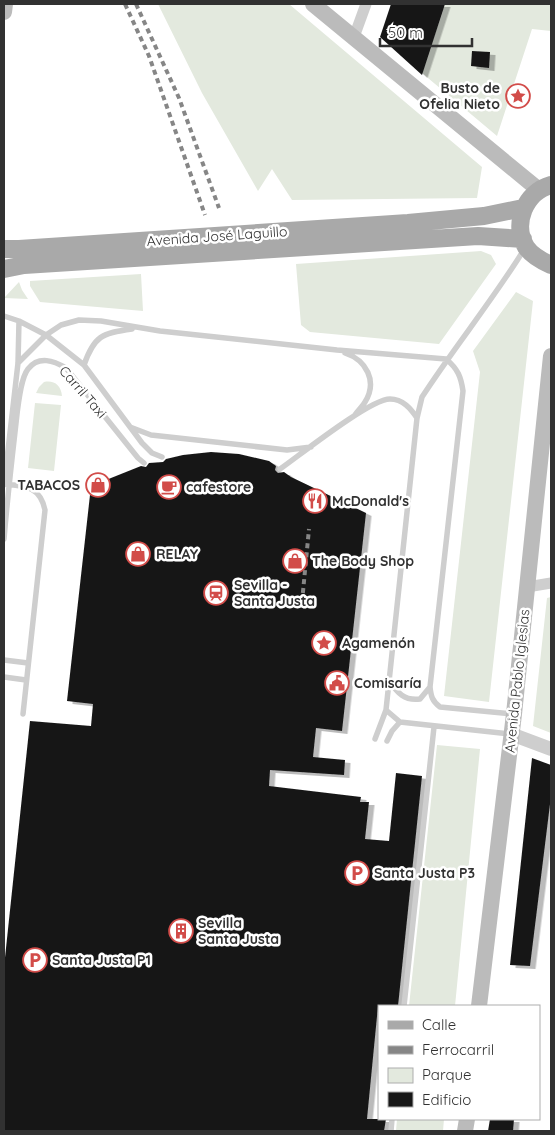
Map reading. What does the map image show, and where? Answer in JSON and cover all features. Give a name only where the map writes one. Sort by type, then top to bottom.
[{"type":"main road","points":[[4,12],[5,4]]},
{"type":"main road","points":[[313,4],[545,187],[530,198],[523,208],[520,224],[524,243],[542,261],[551,264]]},
{"type":"main road","name":"Avenida José Laguillo","points":[[25,257],[484,216],[523,208]]},
{"type":"main road","name":"Avenida José Laguillo","points":[[25,257],[406,241],[478,236],[524,243]]},
{"type":"main road","points":[[4,248],[25,257]]},
{"type":"main road","points":[[4,269],[25,257]]},
{"type":"main road","name":"Avenida Pablo Iglesias","points":[[480,1005],[514,714],[551,356]]},
{"type":"street","points":[[354,37],[366,4]]},
{"type":"street","points":[[527,587],[551,584]]},
{"type":"street","points":[[511,734],[551,748]]},
{"type":"lane","points":[[375,739],[386,710],[417,418],[422,397],[446,359],[510,272],[524,243]]},
{"type":"lane","points":[[4,316],[19,321],[46,335],[84,366],[142,443],[152,452],[162,457]]},
{"type":"lane","points":[[18,362],[46,335],[60,326],[79,320],[337,350],[446,359],[461,376],[463,391],[430,687],[433,702],[440,707],[514,714]]},
{"type":"lane","points":[[19,321],[18,362],[6,485],[25,486],[36,491],[43,500],[44,510],[23,714]]},
{"type":"lane","points":[[84,366],[89,351],[99,339],[111,332],[139,328]]},
{"type":"lane","points":[[337,350],[353,356],[365,366],[371,382],[366,400],[354,416]]},
{"type":"lane","name":"Carril Taxi","points":[[4,539],[6,485],[19,397],[27,370],[34,363],[44,360],[55,361],[66,368],[144,463]]},
{"type":"lane","points":[[280,469],[354,416],[382,401],[390,399],[400,401],[410,408],[417,418]]},
{"type":"lane","points":[[128,426],[150,435],[287,450],[311,447]]},
{"type":"lane","points":[[4,660],[28,663]]},
{"type":"lane","points":[[4,677],[26,680]]},
{"type":"lane","points":[[389,681],[400,696],[410,700],[420,699],[430,687]]},
{"type":"lane","points":[[386,710],[400,722],[511,734]]},
{"type":"lane","points":[[387,741],[392,731],[400,722]]},
{"type":"lane","points":[[404,1005],[434,727]]},
{"type":"green space","points":[[158,4],[289,4],[482,167],[477,198],[292,200],[272,169],[258,191],[202,93]]},
{"type":"green space","points":[[445,4],[551,4],[551,31],[532,29],[497,136],[422,73]]},
{"type":"green space","points":[[481,251],[491,255],[496,264],[439,344],[310,332],[301,325],[296,264]]},
{"type":"green space","points":[[141,274],[143,311],[40,302],[30,286],[30,281]]},
{"type":"green space","points":[[19,282],[28,299],[4,298]]},
{"type":"green space","points":[[516,292],[533,301],[489,702],[444,696],[480,372],[473,351]]},
{"type":"green space","points":[[44,382],[56,384],[62,396],[36,393]]},
{"type":"green space","points":[[35,403],[61,405],[54,471],[28,468]]},
{"type":"green space","points":[[551,597],[551,733],[533,726],[547,598]]},
{"type":"green space","points":[[437,745],[480,749],[455,1005],[409,1005]]},
{"type":"green space","points":[[397,1120],[444,1120],[443,1131],[396,1131]]},
{"type":"building","points":[[391,4],[445,4],[422,75],[380,37]]},
{"type":"building","points":[[472,51],[490,52],[489,68],[471,66]]},
{"type":"building","name":"Sevilla Santa Justa","points":[[211,452],[239,454],[269,461],[276,466],[275,470],[278,473],[284,472],[366,513],[342,731],[316,728],[313,757],[345,760],[344,775],[270,770],[269,786],[361,797],[360,802],[369,802],[365,839],[389,841],[396,773],[422,776],[398,1005],[378,1005],[367,1119],[386,1120],[384,1131],[4,1131],[4,967],[30,721],[91,726],[93,704],[67,701],[91,486],[141,466],[146,467],[149,463],[163,462],[166,459]]},
{"type":"building","points":[[532,758],[551,765],[551,796],[530,966],[510,965]]},
{"type":"building","points":[[490,1120],[514,1120],[513,1131],[488,1131]]},
{"type":"railway","points":[[125,4],[149,56],[205,215]]},
{"type":"railway","points":[[136,4],[179,98],[219,208]]},
{"type":"railway","points":[[302,602],[309,529]]},
{"type":"place","name":"Busto de Ofelia Nieto","points":[[518,96]]},
{"type":"place","name":"TABACOS","points":[[98,485]]},
{"type":"place","name":"cafestore","points":[[169,487]]},
{"type":"place","name":"McDonald's","points":[[315,501]]},
{"type":"place","name":"RELAY","points":[[138,554]]},
{"type":"place","name":"The Body Shop","points":[[295,561]]},
{"type":"place","name":"Sevilla - Santa Justa","points":[[216,593]]},
{"type":"place","name":"Agamenón","points":[[324,643]]},
{"type":"place","name":"Comisaría","points":[[337,683]]},
{"type":"place","name":"Santa Justa P3","points":[[357,873]]},
{"type":"place","name":"Sevilla Santa Justa","points":[[181,931]]},
{"type":"place","name":"Santa Justa P1","points":[[35,960]]}]
